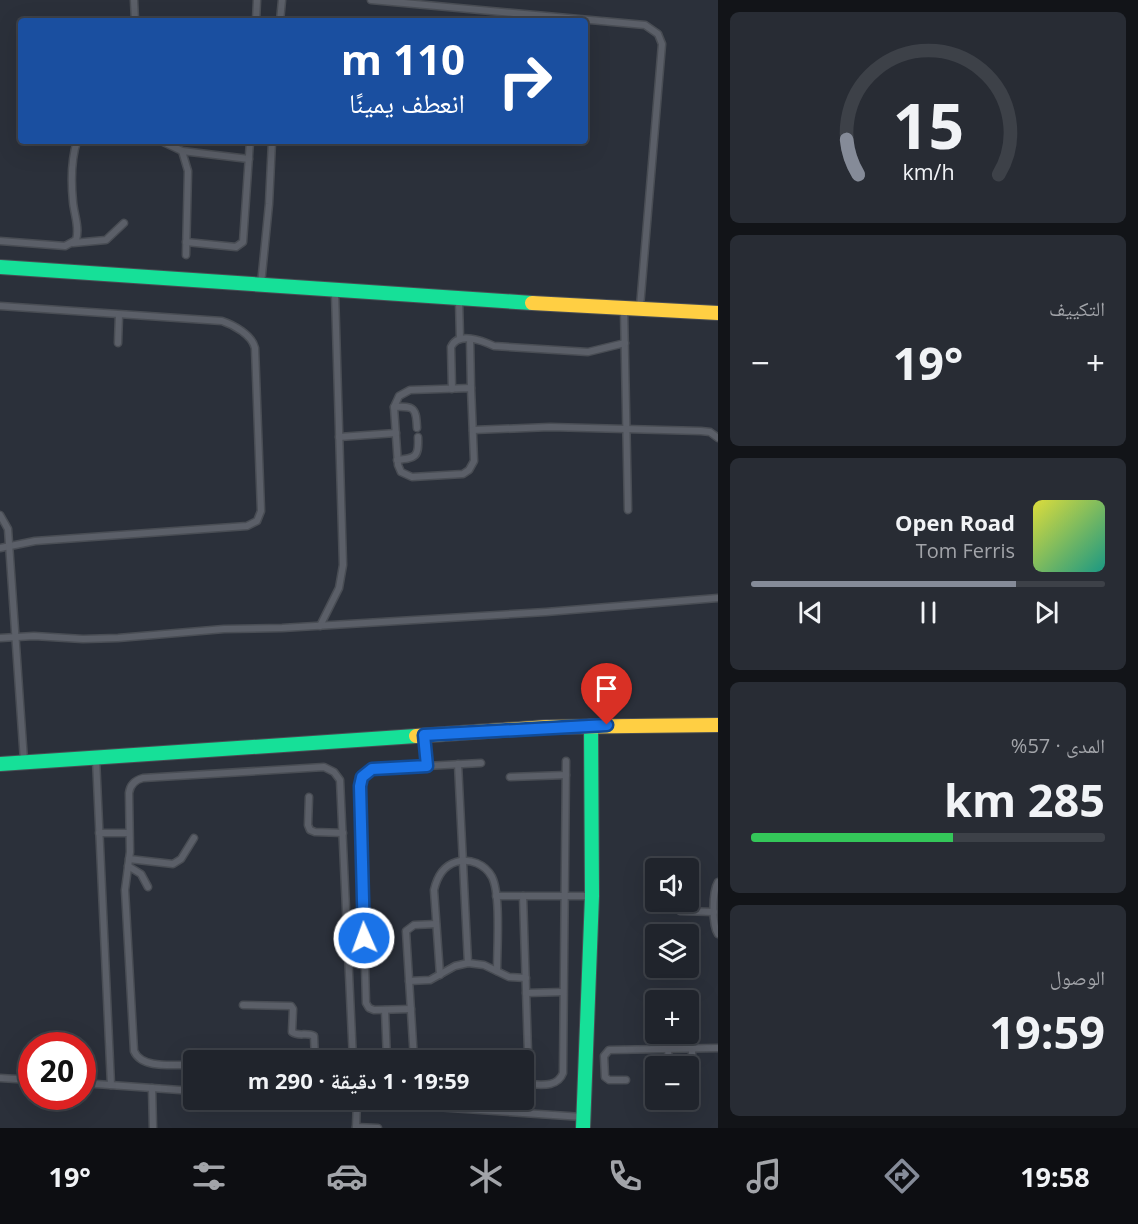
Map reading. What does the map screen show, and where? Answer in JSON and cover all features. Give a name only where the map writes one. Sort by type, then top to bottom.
[{"type":"street","points":[[0,267],[459,299],[718,313]]},
{"type":"street","points":[[0,764],[424,735],[591,726],[718,725]]},
{"type":"street","points":[[584,1122],[592,896],[591,726]]},
{"type":"lane","points":[[134,0],[135,18]]},
{"type":"lane","points":[[256,18],[257,0]]},
{"type":"lane","points":[[280,18],[282,0]]},
{"type":"lane","points":[[371,0],[568,18]]},
{"type":"lane","points":[[588,20],[645,25],[658,34],[662,44],[640,309]]},
{"type":"lane","points":[[73,243],[78,231],[72,184],[73,157],[76,144]]},
{"type":"lane","points":[[167,144],[182,151],[249,159]]},
{"type":"lane","points":[[186,242],[236,247],[241,245],[244,240],[250,144]]},
{"type":"lane","points":[[261,284],[272,144]]},
{"type":"lane","points":[[182,151],[188,171],[186,255]]},
{"type":"lane","points":[[0,242],[65,246],[73,243],[106,240],[124,223]]},
{"type":"lane","points":[[320,626],[335,597],[343,566],[335,289]]},
{"type":"lane","points":[[459,299],[460,339]]},
{"type":"lane","points":[[0,306],[222,321],[233,326],[254,342],[261,511],[254,524],[247,526],[34,541],[0,548]]},
{"type":"lane","points":[[624,308],[628,510]]},
{"type":"lane","points":[[118,343],[119,315]]},
{"type":"lane","points":[[470,339],[473,464],[463,474],[408,476],[399,469],[394,407],[397,399],[406,392],[471,388]]},
{"type":"lane","points":[[452,389],[451,347],[455,340],[482,339],[494,346],[579,352],[604,349],[625,343]]},
{"type":"lane","points":[[394,407],[406,406],[413,409],[417,428]]},
{"type":"lane","points":[[472,430],[550,427],[628,428],[706,431],[718,438]]},
{"type":"lane","points":[[339,436],[396,433]]},
{"type":"lane","points":[[397,460],[411,459],[416,455],[418,437]]},
{"type":"lane","points":[[0,515],[7,525],[25,762]]},
{"type":"lane","points":[[0,638],[101,639],[215,630],[320,626],[570,610],[718,598]]},
{"type":"lane","points":[[424,735],[427,766]]},
{"type":"lane","points":[[96,758],[111,1085]]},
{"type":"lane","points":[[534,1084],[552,1084],[562,1077],[566,761]]},
{"type":"lane","points":[[411,1010],[371,1010],[366,1004],[360,782],[364,774],[372,769],[481,763]]},
{"type":"lane","points":[[458,764],[468,963]]},
{"type":"lane","points":[[183,1065],[147,1063],[139,1059],[135,1051],[125,890],[128,862],[129,790],[134,782],[140,779],[324,767],[334,772],[340,780],[353,1050]]},
{"type":"lane","points":[[510,777],[566,775]]},
{"type":"lane","points":[[309,797],[308,825],[310,830],[343,833]]},
{"type":"lane","points":[[99,833],[129,832]]},
{"type":"lane","points":[[128,862],[173,864],[181,859],[194,838]]},
{"type":"lane","points":[[440,975],[434,896],[436,881],[446,867],[462,861],[480,865],[492,878],[496,896],[497,971]]},
{"type":"lane","points":[[128,862],[141,874],[148,887]]},
{"type":"lane","points":[[718,882],[714,890],[714,928],[718,934]]},
{"type":"lane","points":[[496,896],[592,896]]},
{"type":"lane","points":[[523,896],[526,1050]]},
{"type":"lane","points":[[699,912],[714,912]]},
{"type":"lane","points":[[413,1050],[406,931],[414,925],[436,924]]},
{"type":"lane","points":[[409,981],[430,980],[455,966],[468,963],[484,964],[509,977],[526,978]]},
{"type":"lane","points":[[526,993],[563,992]]},
{"type":"lane","points":[[243,1005],[292,1007],[292,1032],[314,1036],[315,1050]]},
{"type":"lane","points":[[385,1010],[387,1050]]},
{"type":"lane","points":[[668,1048],[668,1056]]},
{"type":"lane","points":[[692,1048],[692,1056]]},
{"type":"lane","points":[[626,1080],[609,1080],[605,1077],[604,1056],[607,1051],[612,1049],[718,1048]]},
{"type":"lane","points":[[0,1078],[18,1079]]},
{"type":"lane","points":[[96,1084],[183,1090]]},
{"type":"lane","points":[[152,1088],[153,1128]]},
{"type":"lane","points":[[357,1110],[356,1128],[378,1128]]},
{"type":"lane","points":[[460,1110],[584,1122]]},
{"type":"traffic: fast","points":[[0,267],[532,303]]},
{"type":"traffic: fast","points":[[583,1128],[592,896],[591,726]]},
{"type":"traffic: fast","points":[[0,764],[416,736]]},
{"type":"traffic: slow","points":[[532,303],[718,313]]},
{"type":"traffic: slow","points":[[416,736],[547,727],[718,725]]},
{"type":"route","points":[[364,938],[360,786],[364,774],[372,769],[427,766],[424,735],[607,725]]}]
